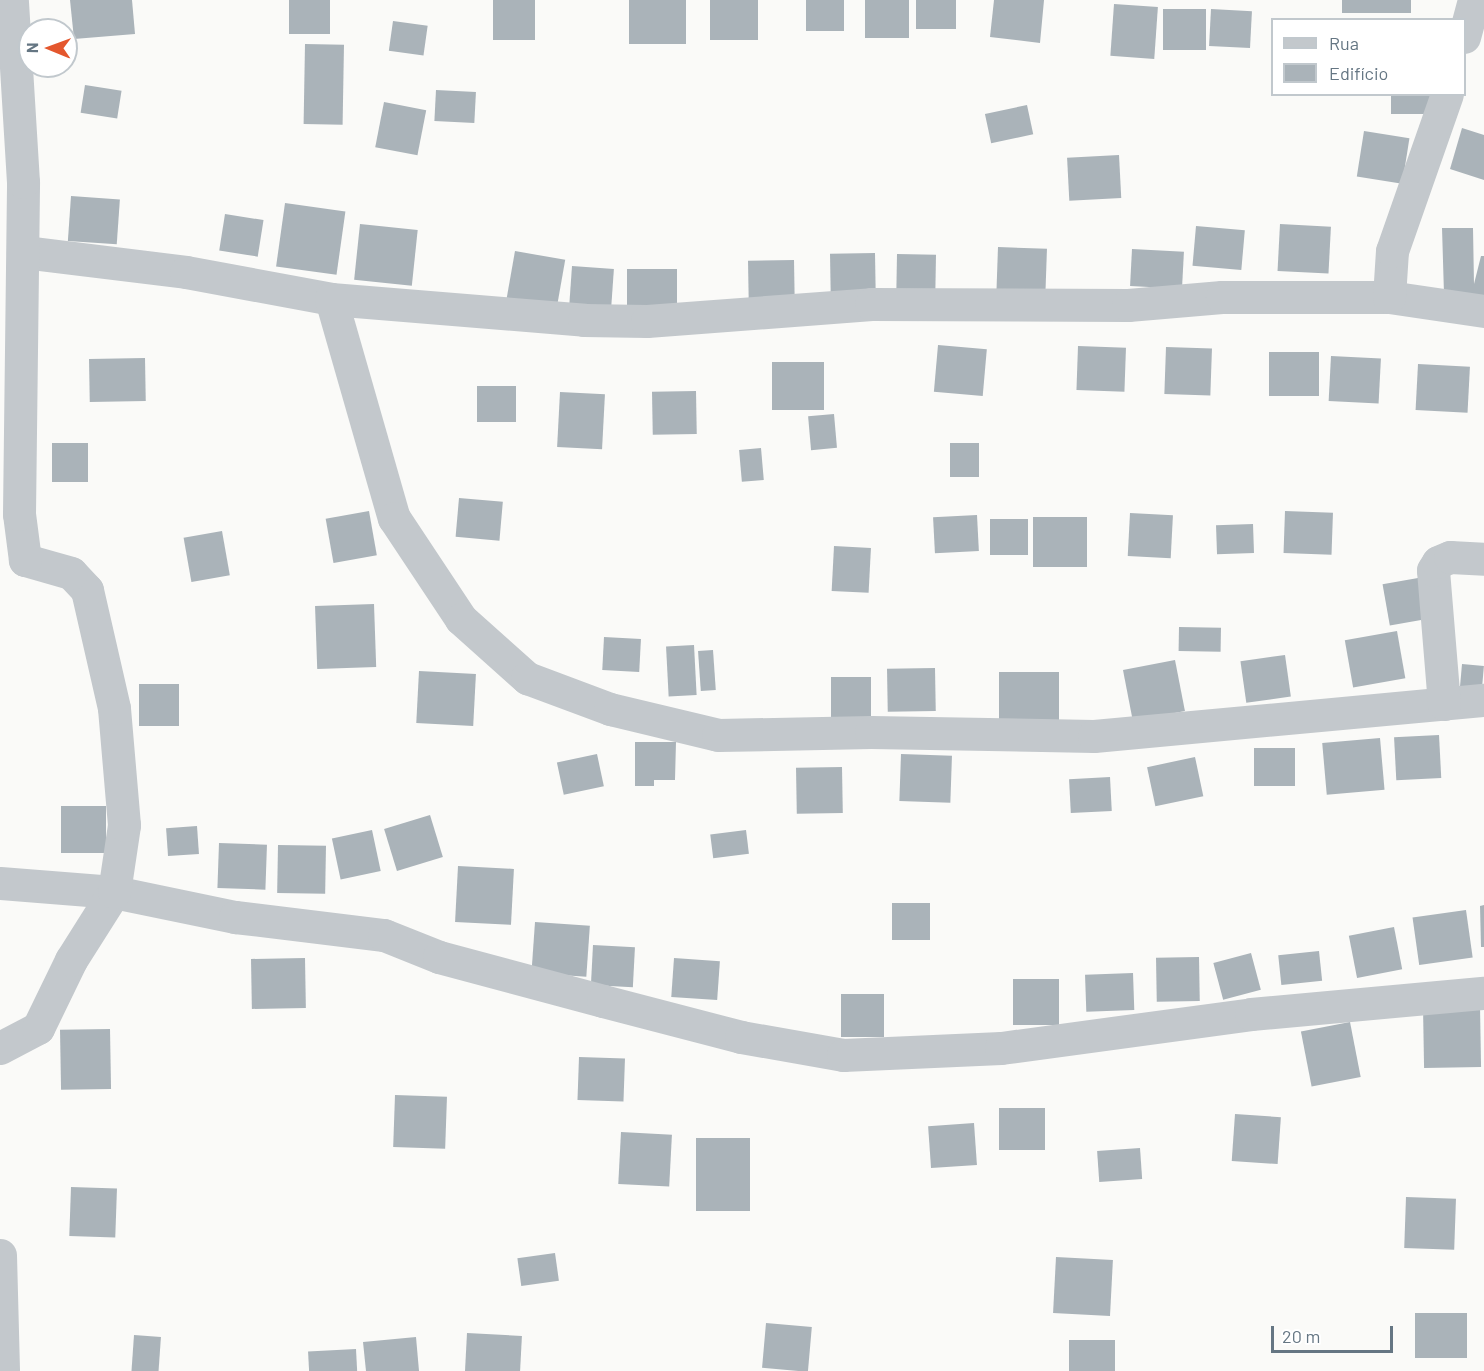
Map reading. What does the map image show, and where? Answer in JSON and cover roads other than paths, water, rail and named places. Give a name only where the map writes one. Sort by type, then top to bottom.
[{"type":"street","points":[[0,1048],[38,1028],[71,960],[114,892],[124,825],[114,708],[99,631],[87,590],[71,573],[13,561],[18,514],[9,337],[24,252],[21,113],[12,0]]},
{"type":"street","points":[[1466,29],[1474,0]]},
{"type":"street","points":[[1389,297],[1392,251],[1447,96]]},
{"type":"street","points":[[24,252],[186,272],[331,299],[584,320],[647,321],[871,304],[1128,305],[1222,297],[1389,297],[1484,311]]},
{"type":"street","points":[[331,299],[394,518],[461,619],[527,678],[610,709],[718,735],[871,732],[1094,736],[1484,700]]},
{"type":"street","points":[[1444,705],[1433,570],[1438,562],[1450,557],[1484,559]]},
{"type":"street","points":[[0,883],[114,892],[235,917],[384,935],[439,957],[614,1004],[741,1037],[843,1055],[1001,1048],[1251,1014],[1484,993]]},
{"type":"street","points":[[0,1255],[3,1371]]}]
